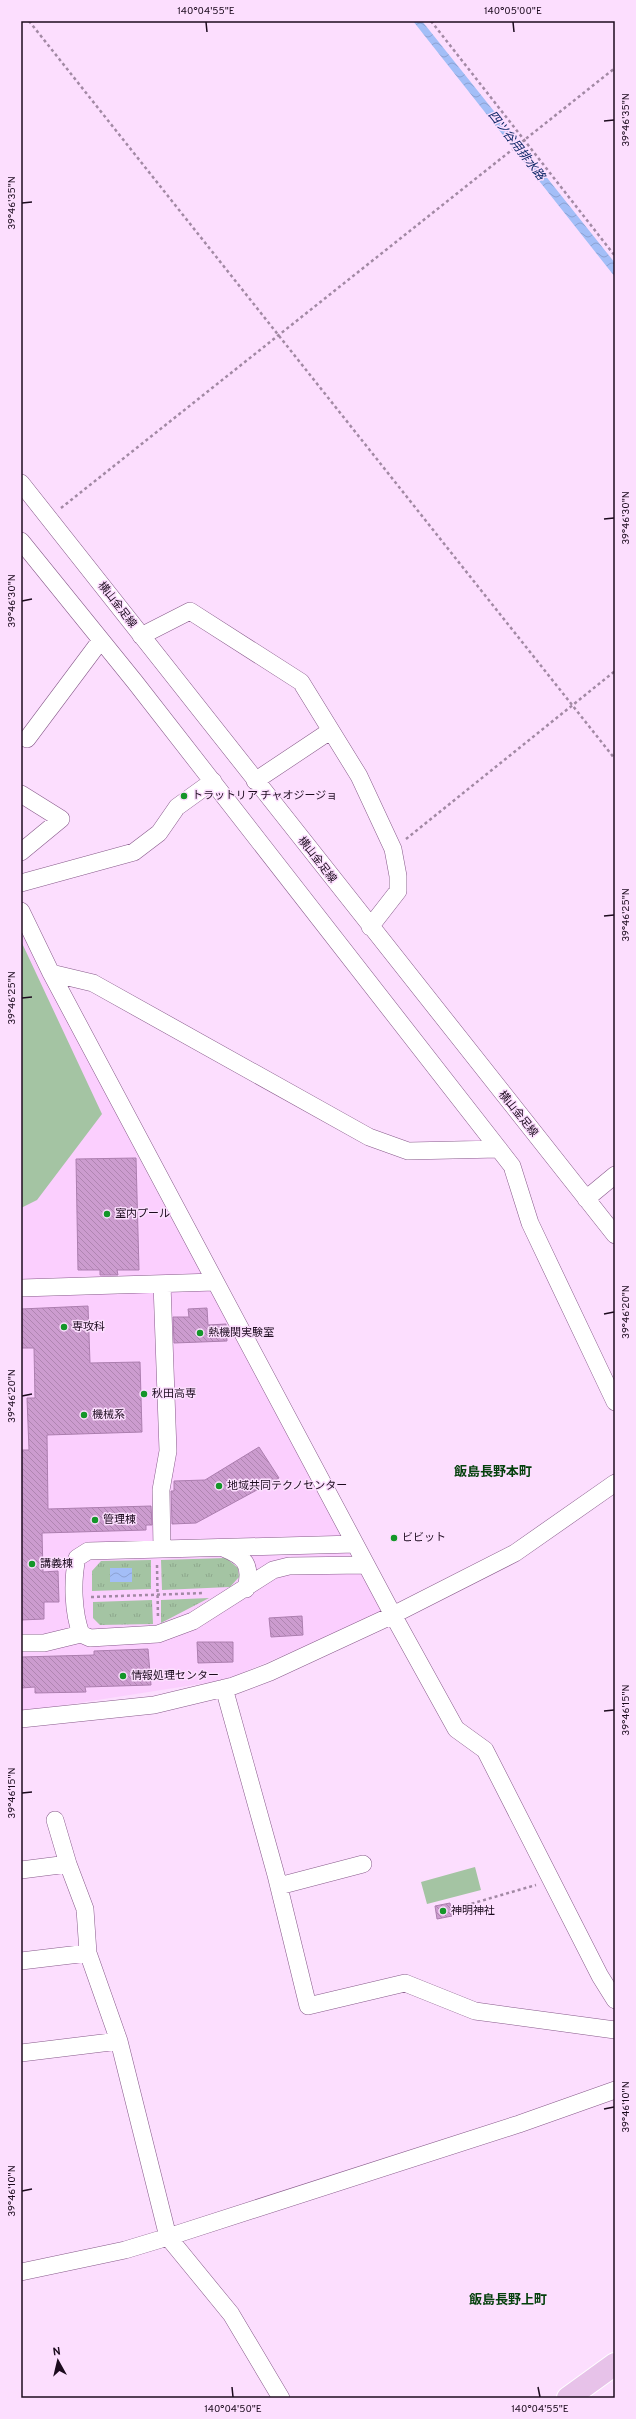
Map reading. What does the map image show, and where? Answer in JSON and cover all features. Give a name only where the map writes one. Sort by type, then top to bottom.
[{"type":"main road","points":[[568,2398],[615,2364]]},
{"type":"street","name":"横山金足線","points":[[23,491],[141,636],[615,1235]]},
{"type":"street","points":[[21,541],[213,781],[512,1166],[530,1223],[615,1402]]},
{"type":"street","points":[[141,636],[190,611],[301,682],[359,776],[393,849],[398,876],[398,891],[370,927]]},
{"type":"street","points":[[27,739],[101,640]]},
{"type":"street","points":[[255,781],[330,731]]},
{"type":"street","points":[[21,883],[134,852],[159,833],[176,807],[213,781]]},
{"type":"street","points":[[21,794],[61,819],[21,852]]},
{"type":"street","points":[[21,911],[51,973],[393,1615],[456,1729],[486,1750],[600,1976],[615,2000]]},
{"type":"street","points":[[51,973],[93,983],[369,1137],[408,1151],[499,1149]]},
{"type":"street","points":[[586,1198],[615,1175]]},
{"type":"street","points":[[21,1288],[215,1282]]},
{"type":"street","points":[[159,1549],[161,1490],[168,1451],[162,1284]]},
{"type":"street","points":[[21,1719],[154,1705],[224,1688],[270,1672],[393,1615],[515,1553],[615,1483]]},
{"type":"street","points":[[81,1634],[76,1621],[75,1567],[77,1558],[88,1551],[355,1544]]},
{"type":"street","points":[[222,1548],[238,1554],[247,1564],[249,1575],[246,1589]]},
{"type":"street","points":[[21,1643],[44,1643],[81,1634],[90,1638],[158,1634],[193,1621],[246,1589],[273,1570],[289,1566],[366,1565]]},
{"type":"street","points":[[224,1688],[279,1886],[308,2006],[405,1983],[475,2011],[615,2030]]},
{"type":"street","points":[[55,1820],[68,1864],[85,1909],[88,1953],[118,2041],[168,2237],[231,2314],[281,2398]]},
{"type":"street","points":[[21,1870],[68,1864]]},
{"type":"street","points":[[279,1886],[363,1864]]},
{"type":"street","points":[[21,1961],[88,1953]]},
{"type":"street","points":[[21,2053],[118,2041]]},
{"type":"street","points":[[21,2272],[125,2250],[168,2237],[519,2124],[615,2090]]},
{"type":"path","points":[[29,21],[615,759]]},
{"type":"path","points":[[432,21],[523,142],[615,256]]},
{"type":"path","points":[[59,510],[615,68]]},
{"type":"path","points":[[393,849],[473,787],[571,705],[615,671]]},
{"type":"path","points":[[158,1634],[159,1549]]},
{"type":"path","points":[[76,1597],[211,1592]]},
{"type":"path","points":[[460,1907],[552,1880]]},
{"type":"shaded area","name":"秋田高専","points":[[21,929],[148,1175],[386,1612],[225,1680],[21,1712]]},
{"type":"green space","points":[[21,941],[102,1114],[37,1200],[21,1208]]},
{"type":"green space","points":[[226,1558],[238,1568],[239,1577],[230,1587],[162,1590],[161,1560]]},
{"type":"green space","points":[[151,1560],[151,1589],[92,1591],[92,1571],[101,1561]]},
{"type":"green space","points":[[209,1598],[161,1623],[161,1600]]},
{"type":"green space","points":[[152,1600],[153,1624],[100,1625],[93,1618],[93,1602]]},
{"type":"green space","points":[[475,1867],[481,1890],[427,1904],[421,1882]]},
{"type":"water","name":"四ツ谷用排水路","points":[[413,21],[422,21],[615,263],[615,277]]},
{"type":"water","points":[[110,1568],[132,1568],[132,1582],[110,1582]]},
{"type":"building","name":"室内プール","points":[[136,1158],[139,1270],[117,1270],[118,1275],[100,1275],[100,1270],[78,1270],[76,1159]]},
{"type":"building","points":[[88,1306],[90,1363],[140,1362],[142,1432],[47,1435],[48,1509],[151,1506],[152,1525],[146,1525],[146,1530],[42,1533],[43,1572],[58,1571],[59,1602],[44,1602],[44,1619],[21,1620],[22,1450],[29,1450],[27,1398],[35,1398],[34,1348],[21,1348],[21,1309]]},
{"type":"building","name":"熱機関実験室","points":[[207,1308],[208,1325],[226,1324],[227,1341],[174,1343],[173,1317],[189,1317],[188,1309]]},
{"type":"building","name":"地域共同テクノセンター","points":[[259,1447],[279,1478],[196,1523],[172,1524],[171,1491],[174,1491],[174,1481],[205,1480]]},
{"type":"building","points":[[302,1616],[303,1635],[271,1637],[269,1618]]},
{"type":"building","points":[[197,1642],[233,1642],[233,1662],[198,1663]]},
{"type":"building","points":[[148,1649],[151,1685],[85,1687],[86,1692],[35,1693],[35,1687],[21,1688],[21,1657],[94,1655],[94,1651]]},
{"type":"building","name":"神明神社","points":[[450,1903],[452,1916],[437,1919],[435,1906]]},
{"type":"place","name":"トラットリア チャオジージョ","points":[[184,796]]},
{"type":"place","name":"室内プール","points":[[107,1214]]},
{"type":"place","name":"専攻科","points":[[64,1327]]},
{"type":"place","name":"熱機関実験室","points":[[200,1333]]},
{"type":"place","name":"秋田高専","points":[[144,1394]]},
{"type":"place","name":"機械系","points":[[84,1415]]},
{"type":"place","name":"地域共同テクノセンター","points":[[219,1486]]},
{"type":"place","name":"管理棟","points":[[95,1520]]},
{"type":"place","name":"ビビット","points":[[394,1538]]},
{"type":"place","name":"講義棟","points":[[32,1564]]},
{"type":"place","name":"情報処理センター","points":[[123,1676]]},
{"type":"place","name":"神明神社","points":[[443,1911]]},
{"type":"district","name":"飯島長野本町","points":[[493,1473]]},
{"type":"district","name":"飯島長野上町","points":[[508,2301]]}]
